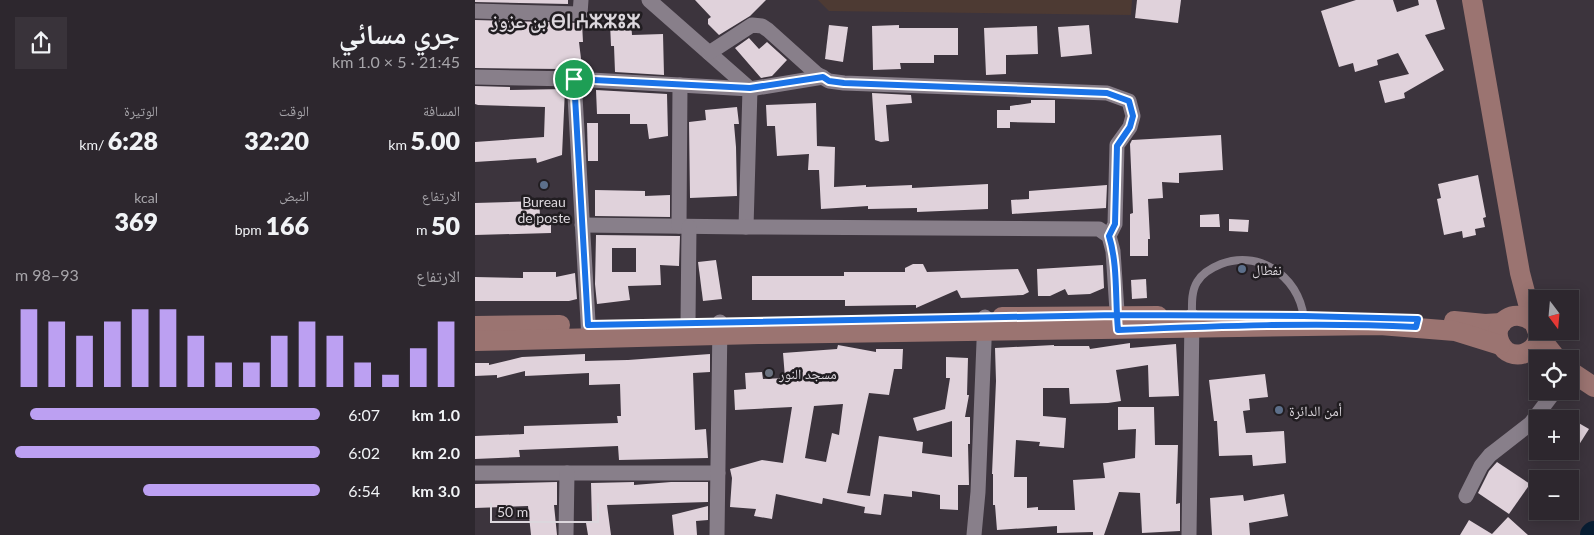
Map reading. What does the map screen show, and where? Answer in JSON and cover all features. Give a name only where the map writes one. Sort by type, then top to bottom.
[{"type":"main road","points":[[1472,0],[1521,273],[1529,302]]},
{"type":"main road","points":[[1500,345],[1498,334],[1517,296],[1521,273]]},
{"type":"main road","points":[[475,341],[589,332],[720,328],[1192,321],[1477,323],[1523,316],[1529,322]]},
{"type":"main road","points":[[1417,323],[1455,331],[1500,345],[1510,354],[1529,357]]},
{"type":"main road","points":[[475,326],[589,332]]},
{"type":"main road","points":[[1579,378],[1594,387]]},
{"type":"street","points":[[475,11],[580,14],[581,0]]},
{"type":"street","points":[[649,0],[750,88]]},
{"type":"street","points":[[709,53],[752,25],[762,26],[829,81],[1107,93],[1129,101],[1133,116],[1130,127],[1117,146],[1115,224],[1109,236],[1113,250],[1118,322]]},
{"type":"street","points":[[475,77],[574,79],[750,88],[823,77]]},
{"type":"street","points":[[574,79],[589,332]]},
{"type":"street","points":[[680,85],[688,329]]},
{"type":"street","points":[[746,228],[750,88]]},
{"type":"street","points":[[582,225],[1099,230],[1109,236]]},
{"type":"street","points":[[1189,535],[1192,321]]},
{"type":"street","points":[[974,535],[979,492],[984,324]]},
{"type":"street","points":[[717,535],[720,328]]},
{"type":"street","points":[[1466,496],[1481,466],[1490,455],[1531,423],[1548,400]]},
{"type":"street","points":[[475,473],[718,472]]},
{"type":"street","points":[[566,535],[567,473]]},
{"type":"lane","points":[[1192,321],[1192,302],[1197,282],[1209,268],[1230,260],[1249,259],[1272,267],[1286,279],[1300,299],[1304,321]]},
{"type":"shaded area","points":[[818,0],[1132,0],[1131,15],[829,11]]},
{"type":"building","points":[[475,0],[568,0],[568,4],[475,2]]},
{"type":"building","points":[[695,0],[766,0],[750,16],[719,35],[708,24],[708,19],[711,17]]},
{"type":"building","points":[[1137,0],[1181,0],[1178,23],[1135,18]]},
{"type":"building","points":[[1356,0],[1393,0],[1397,12],[1419,5],[1418,0],[1436,0],[1445,29],[1425,35],[1444,70],[1404,93],[1405,98],[1385,103],[1379,81],[1409,74],[1398,53],[1377,60],[1378,65],[1355,72],[1353,63],[1339,67],[1321,11]]},
{"type":"building","points":[[475,20],[582,23],[583,42],[579,42],[582,67],[563,69],[475,68]]},
{"type":"building","points":[[631,22],[632,35],[663,34],[664,75],[615,72],[614,46],[611,46],[610,23]]},
{"type":"building","points":[[829,25],[848,27],[843,62],[825,59]]},
{"type":"building","points":[[899,25],[899,28],[958,28],[958,55],[934,55],[934,63],[900,63],[901,69],[873,70],[872,26]]},
{"type":"building","points":[[1089,25],[1092,54],[1061,57],[1058,27]]},
{"type":"building","points":[[1037,26],[1038,54],[1006,55],[1006,74],[986,75],[984,28]]},
{"type":"building","points":[[749,38],[759,49],[767,42],[787,60],[772,76],[761,78],[735,48]]},
{"type":"building","points":[[475,86],[510,87],[510,90],[565,89],[562,155],[537,163],[536,158],[475,162],[475,142],[544,137],[545,107],[478,105],[475,104]]},
{"type":"building","points":[[596,90],[667,94],[668,136],[649,139],[647,124],[630,124],[630,114],[597,114]]},
{"type":"building","points":[[872,93],[911,95],[912,103],[886,105],[889,141],[881,142],[875,140]]},
{"type":"building","points":[[1031,100],[1055,100],[1055,123],[1010,122],[1010,128],[997,128],[997,110],[1010,110],[1010,106],[1031,103]]},
{"type":"building","points":[[816,103],[817,146],[835,147],[834,187],[912,185],[912,188],[988,184],[988,209],[917,212],[917,208],[868,209],[868,206],[821,209],[819,170],[808,170],[809,154],[777,156],[775,126],[767,126],[766,105]]},
{"type":"building","points":[[737,107],[739,124],[734,124],[737,196],[690,198],[689,122],[706,120],[705,110]]},
{"type":"building","points":[[587,123],[598,123],[598,161],[588,161]]},
{"type":"building","points":[[1221,135],[1223,170],[1179,173],[1179,183],[1162,182],[1163,198],[1148,199],[1150,239],[1148,239],[1148,256],[1130,256],[1130,214],[1133,213],[1130,144],[1132,140]]},
{"type":"building","points":[[1478,175],[1486,217],[1483,218],[1485,227],[1475,229],[1476,235],[1463,238],[1462,231],[1444,235],[1437,199],[1441,198],[1438,184]]},
{"type":"building","points":[[1107,185],[1106,208],[1012,214],[1011,200],[1029,199],[1029,191]]},
{"type":"building","points":[[595,190],[645,191],[645,196],[670,195],[670,217],[595,216]]},
{"type":"building","points":[[539,201],[540,215],[551,215],[551,233],[475,235],[475,203]]},
{"type":"building","points":[[1219,214],[1220,227],[1200,227],[1200,215]]},
{"type":"building","points":[[1229,219],[1249,220],[1248,232],[1229,231]]},
{"type":"building","points":[[596,235],[680,236],[679,266],[660,265],[661,285],[628,286],[630,300],[597,304],[595,284]],"holes":[[[612,248],[636,248],[636,272],[612,272]]]},
{"type":"building","points":[[716,260],[722,299],[703,301],[698,262]]},
{"type":"building","points":[[913,264],[923,264],[927,272],[1018,269],[1029,292],[1023,295],[961,298],[957,290],[916,308],[916,305],[845,306],[845,300],[752,300],[752,276],[844,276],[844,272],[905,272],[905,268]]},
{"type":"building","points":[[1103,265],[1104,288],[1090,294],[1068,295],[1065,289],[1050,296],[1038,296],[1037,269]]},
{"type":"building","points":[[523,272],[556,272],[556,277],[575,273],[577,299],[569,301],[475,301],[475,277],[523,278]]},
{"type":"building","points":[[1146,279],[1147,298],[1132,299],[1131,280]]},
{"type":"building","points":[[1130,343],[1130,348],[1176,344],[1179,396],[1149,397],[1148,365],[1116,370],[1121,401],[1070,404],[1069,388],[1043,388],[1043,416],[1066,418],[1064,448],[1039,446],[1040,442],[1016,440],[1014,477],[1027,477],[1027,508],[1038,507],[1038,510],[1075,510],[1073,480],[1105,478],[1103,463],[1135,458],[1136,429],[1118,430],[1118,407],[1154,407],[1155,445],[1178,445],[1176,504],[1180,503],[1180,531],[1142,533],[1140,493],[1119,492],[1104,535],[1093,535],[1093,532],[1057,533],[1057,526],[997,530],[995,505],[993,505],[992,474],[996,381],[995,348],[1054,345],[1089,346],[1090,349]]},
{"type":"building","points":[[838,345],[876,352],[876,349],[903,349],[902,369],[894,369],[889,395],[869,393],[847,493],[870,496],[879,436],[923,442],[922,453],[952,457],[952,421],[917,431],[913,418],[945,409],[950,378],[946,378],[946,357],[968,358],[967,395],[969,395],[965,417],[970,417],[970,444],[968,444],[969,485],[958,485],[958,510],[940,509],[940,495],[912,491],[912,497],[884,494],[881,515],[864,513],[865,507],[823,498],[822,504],[776,494],[772,519],[754,516],[756,509],[730,507],[732,478],[730,469],[762,460],[783,463],[792,407],[735,410],[734,390],[746,389],[745,373],[762,372],[763,379],[785,378],[783,353],[837,349]],"holes":[[[843,404],[839,435],[832,433],[826,462],[805,458],[814,406]]]},
{"type":"building","points":[[585,354],[585,361],[710,354],[710,372],[693,373],[695,430],[706,429],[708,458],[619,460],[618,446],[519,450],[520,457],[475,459],[475,436],[524,434],[524,426],[618,423],[617,416],[621,416],[620,384],[589,385],[589,373],[525,376],[525,371],[497,378],[497,375],[475,376],[475,363],[489,363],[489,365],[522,357]]},
{"type":"building","points":[[1265,374],[1268,397],[1249,399],[1250,410],[1243,411],[1246,433],[1284,431],[1286,463],[1253,466],[1252,455],[1219,456],[1217,421],[1214,421],[1209,380]]},
{"type":"building","points":[[1579,423],[1589,429],[1579,445]]},
{"type":"building","points":[[1497,462],[1529,483],[1509,514],[1478,493],[1489,471]]},
{"type":"building","points":[[557,482],[557,505],[554,505],[557,535],[531,535],[528,506],[475,508],[475,484]]},
{"type":"building","points":[[634,482],[634,485],[708,482],[708,502],[607,505],[611,535],[588,535],[586,523],[592,522],[591,483]]},
{"type":"building","points":[[1284,494],[1288,516],[1249,523],[1250,535],[1212,535],[1210,498],[1243,495],[1244,501]]},
{"type":"building","points":[[708,506],[708,520],[696,521],[697,535],[674,535],[672,515]]},
{"type":"building","points":[[1508,517],[1528,535],[1460,535],[1469,520],[1492,534]]},
{"type":"place","name":"Bureau de poste","points":[[544,185]]},
{"type":"place","name":"نفطال","points":[[1242,269]]},
{"type":"place","name":"مسجد النور","points":[[769,373]]},
{"type":"place","name":"أمن الدائرة","points":[[1279,410]]},
{"type":"district","name":"بن عزوز ⴱⵏ ⵄⵣⵣⵓⵣ","points":[[566,20]]},
{"type":"route","points":[[574,79],[588,325],[1117,315],[1418,319],[1416,327],[1380,325],[1192,327],[1118,330],[1117,315],[1113,250],[1109,236],[1115,224],[1117,146],[1130,127],[1133,116],[1129,101],[1107,93],[844,83],[829,81],[823,77],[750,88],[574,79]]}]
